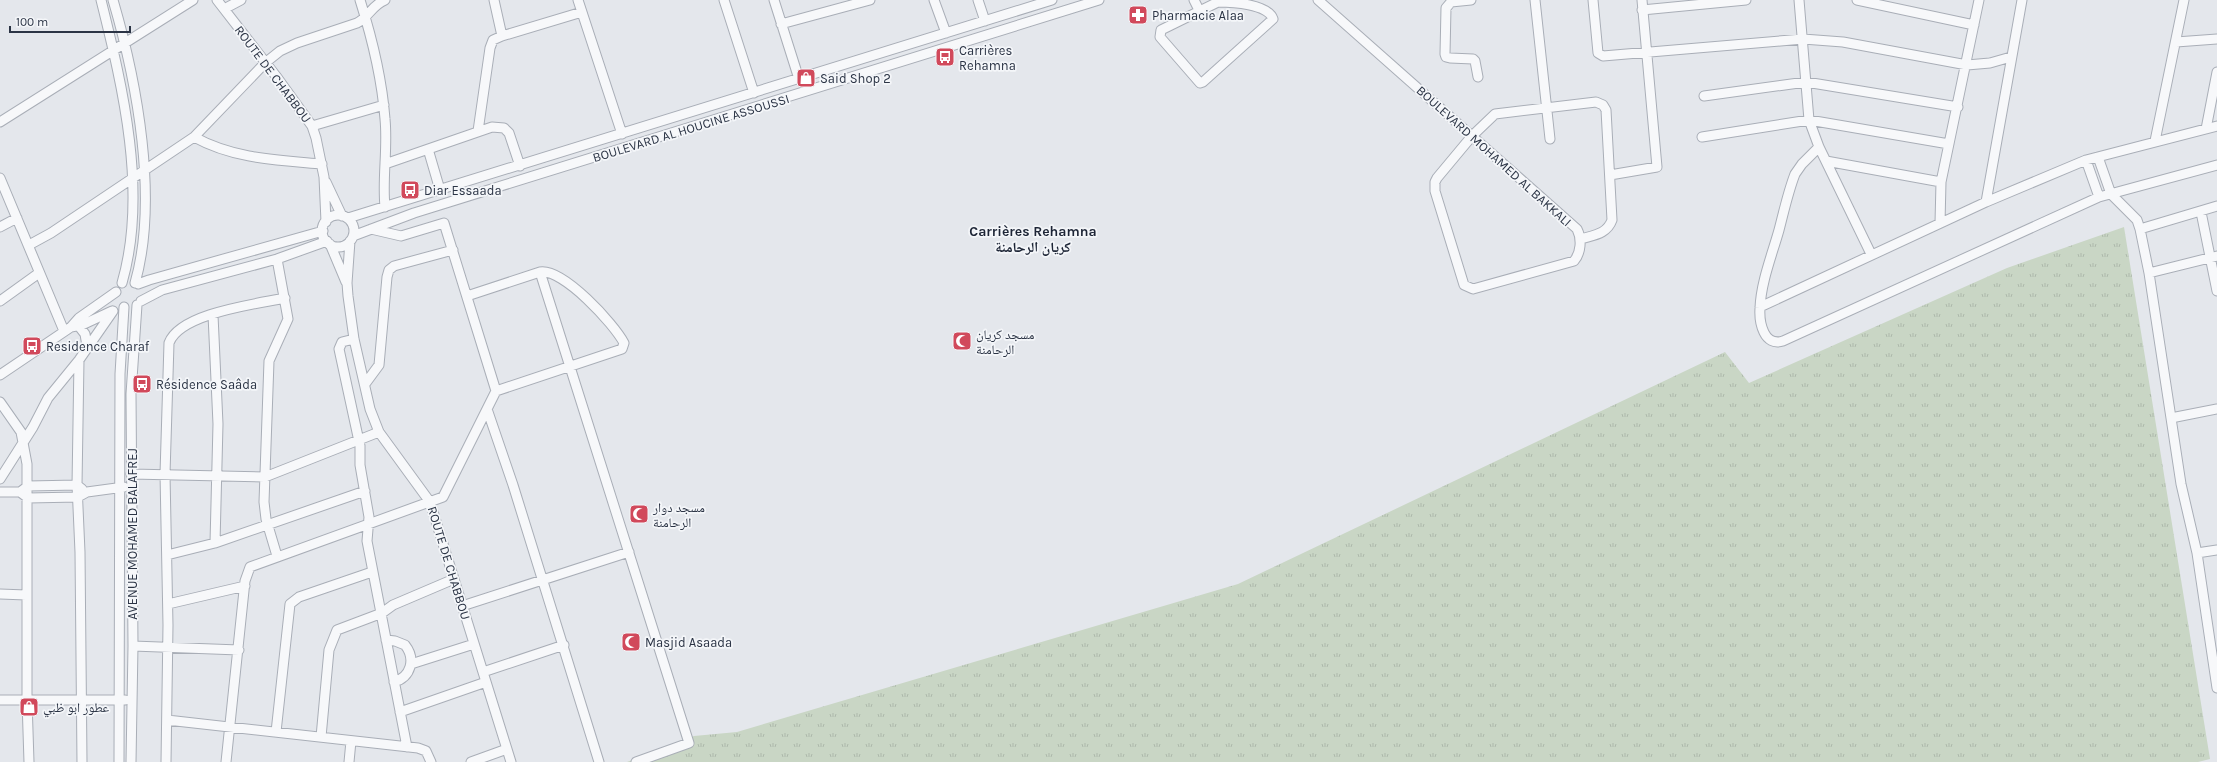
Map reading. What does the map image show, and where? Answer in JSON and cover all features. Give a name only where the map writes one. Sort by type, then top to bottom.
[{"type":"street","points":[[71,328],[79,318],[116,292],[122,283],[130,239],[132,206],[130,145],[113,50],[101,0]]},
{"type":"street","points":[[114,0],[125,42],[137,106],[144,171],[143,242],[137,283],[143,292],[139,303]]},
{"type":"street","points":[[0,122],[193,0]]},
{"type":"street","name":"ROUTE DE CHABBOU","points":[[217,0],[312,126],[324,177],[326,222]]},
{"type":"street","points":[[224,9],[241,0]]},
{"type":"street","points":[[360,0],[366,18],[384,105],[386,136],[383,186],[385,207]]},
{"type":"street","points":[[29,245],[51,233],[194,137],[265,63],[280,51],[297,43],[348,27],[366,18],[373,7],[385,0]]},
{"type":"street","points":[[494,0],[502,36]]},
{"type":"street","points":[[578,0],[622,134]]},
{"type":"street","points":[[724,0],[754,93]]},
{"type":"street","points":[[774,0],[799,79]]},
{"type":"street","points":[[781,24],[870,0]]},
{"type":"street","points":[[934,0],[946,33]]},
{"type":"street","points":[[978,0],[985,21]]},
{"type":"street","name":"BOULEVARD AL HOUCINE ASSOUSSI","points":[[345,217],[385,207],[520,166],[985,21],[1037,2],[1052,0]]},
{"type":"street","points":[[1194,0],[1199,10]]},
{"type":"street","name":"BOULEVARD MOHAMED AL BAKKALI","points":[[1318,0],[1472,136],[1577,230],[1581,239],[1578,255],[1574,261],[1473,289],[1464,285],[1434,186],[1438,178],[1472,136]]},
{"type":"street","points":[[1471,0],[1451,2],[1446,8],[1445,54],[1446,57],[1450,58],[1473,59],[1476,61],[1478,77]]},
{"type":"street","points":[[1535,0],[1550,139]]},
{"type":"street","points":[[1593,0],[1598,53],[1600,55],[1803,39],[1843,42],[1967,65],[1990,63],[2012,57]]},
{"type":"street","points":[[1610,175],[1657,167],[1642,0]]},
{"type":"street","points":[[1642,10],[1746,0]]},
{"type":"street","points":[[1799,0],[1809,120],[1819,147],[1871,254]]},
{"type":"street","points":[[1857,0],[1974,25]]},
{"type":"street","points":[[1940,223],[1940,182],[1967,65],[1979,0]]},
{"type":"street","points":[[1986,202],[2022,0]]},
{"type":"street","points":[[2155,141],[2184,0]]},
{"type":"street","name":"BOULEVARD AL HOUCINE ASSOUSSI","points":[[352,239],[371,229],[414,214],[524,181],[1094,1]]},
{"type":"street","points":[[1223,2],[1260,7],[1267,11],[1273,19],[1204,82],[1200,83],[1160,37],[1159,33],[1161,30],[1199,10],[1214,3],[1223,2]]},
{"type":"street","points":[[478,131],[491,44],[495,39],[582,12]]},
{"type":"street","points":[[2176,42],[2217,38]]},
{"type":"street","points":[[2206,129],[2217,72]]},
{"type":"street","points":[[1704,96],[1806,82],[1958,107]]},
{"type":"street","points":[[1472,136],[1495,114],[1596,102],[1603,105],[1606,110],[1613,215],[1610,226],[1602,233],[1581,239]]},
{"type":"street","points":[[312,126],[384,105]]},
{"type":"street","points":[[1702,137],[1809,120],[1949,144]]},
{"type":"street","points":[[384,164],[496,126],[508,130],[520,166]]},
{"type":"street","points":[[1760,307],[1871,254],[1986,202],[2086,160],[2217,126]]},
{"type":"street","points":[[194,137],[223,151],[257,158],[322,164]]},
{"type":"street","points":[[1819,147],[1802,164],[1792,184],[1766,275],[1760,307],[1763,327],[1770,341],[1777,343],[2099,197],[2217,165]]},
{"type":"street","points":[[428,149],[440,190]]},
{"type":"street","points":[[2098,157],[2111,194],[2137,220],[2140,229],[2149,273],[2182,484],[2198,553],[2213,635],[2217,688]]},
{"type":"street","points":[[2086,160],[2099,197]]},
{"type":"street","points":[[1826,161],[1940,182]]},
{"type":"street","name":"ROUTE DE CHABBOU","points":[[324,177],[345,217]]},
{"type":"street","points":[[0,178],[16,218],[29,245],[39,273],[71,328],[85,334],[87,346]]},
{"type":"street","points":[[2140,229],[2217,206]]},
{"type":"street","points":[[2201,212],[2214,256],[2217,291]]},
{"type":"street","points":[[116,292],[118,302],[123,306],[131,308],[162,290],[277,258],[328,242],[341,246],[352,239],[353,224],[345,217],[333,216],[326,222],[323,231],[328,242]]},
{"type":"street","points":[[0,227],[16,218]]},
{"type":"street","points":[[226,762],[245,586],[250,567],[443,497],[496,390],[468,296],[444,223],[401,236],[371,229]]},
{"type":"street","points":[[122,283],[129,281],[137,283],[149,280],[323,231]]},
{"type":"street","name":"ROUTE DE CHABBOU","points":[[352,239],[347,283],[354,339],[370,409],[379,432],[430,502],[511,762]]},
{"type":"street","name":"ROUTE DE CHABBOU","points":[[328,242],[347,283]]},
{"type":"street","points":[[365,384],[379,365],[387,277],[389,270],[394,266],[453,250]]},
{"type":"street","points":[[2149,273],[2214,256]]},
{"type":"street","points":[[277,258],[288,314],[287,325],[272,350],[269,361],[264,477],[264,502],[268,525],[277,556]]},
{"type":"street","points":[[468,296],[540,272],[553,273],[568,282],[611,325],[625,344],[622,349],[571,367],[496,390]]},
{"type":"street","points":[[540,272],[689,743],[636,762]]},
{"type":"street","points":[[0,301],[39,273]]},
{"type":"street","points":[[166,762],[168,604],[165,474],[169,343],[176,331],[182,327],[213,314],[285,298]]},
{"type":"street","name":"AVENUE MOHAMED BALAFREJ","points":[[131,762],[133,646],[131,382],[139,303]]},
{"type":"street","points":[[0,375],[71,328],[123,306]]},
{"type":"street","name":"AVENUE MOHAMED BALAFREJ","points":[[119,762],[120,374],[123,306]]},
{"type":"street","points":[[0,479],[52,393],[79,360],[87,346],[113,311]]},
{"type":"street","points":[[213,314],[218,424],[215,477],[215,543]]},
{"type":"street","points":[[354,339],[342,342],[339,347],[359,440],[369,524],[367,541],[372,572],[382,614],[407,747]]},
{"type":"street","points":[[79,360],[77,485],[82,762]]},
{"type":"street","points":[[0,402],[18,426],[24,440],[28,486],[26,595],[27,700],[30,762]]},
{"type":"street","points":[[487,409],[564,645],[599,762]]},
{"type":"street","points":[[2171,418],[2217,409]]},
{"type":"street","points":[[132,474],[264,477],[379,432]]},
{"type":"street","points":[[0,492],[20,492],[28,486],[77,485],[87,492]]},
{"type":"street","points":[[20,492],[28,498],[78,497],[87,492],[132,486]]},
{"type":"street","points":[[167,555],[215,543],[365,491]]},
{"type":"street","points":[[2198,553],[2217,550]]},
{"type":"street","points":[[462,606],[629,552]]},
{"type":"street","points":[[276,732],[290,604],[299,597],[372,572]]},
{"type":"street","points":[[321,737],[329,650],[334,635],[340,628],[382,614],[393,605],[454,579]]},
{"type":"street","points":[[168,604],[245,586]]},
{"type":"street","points":[[0,594],[26,595]]},
{"type":"street","points":[[386,640],[395,641],[405,645],[411,664],[406,676],[394,682]]},
{"type":"street","points":[[411,664],[474,644]]},
{"type":"street","points":[[483,672],[564,645]]},
{"type":"street","points":[[133,646],[239,650]]},
{"type":"street","points":[[400,712],[486,682]]},
{"type":"street","points":[[0,700],[132,700]]},
{"type":"street","points":[[167,720],[407,747],[426,751],[431,762]]},
{"type":"street","points":[[349,762],[351,741]]},
{"type":"street","points":[[470,762],[507,749]]},
{"type":"green space","points":[[2124,227],[2210,759],[2198,762],[627,762],[694,736],[737,732],[1238,584],[1725,352],[1749,383],[2007,268]]},
{"type":"place","name":"Pharmacie Alaa","points":[[1138,15]]},
{"type":"place","name":"Carrières Rehamna","points":[[945,57]]},
{"type":"place","name":"Said Shop 2","points":[[806,78]]},
{"type":"place","name":"Diar Essaada","points":[[410,190]]},
{"type":"place","name":"مسجد كريان الرحامنة","points":[[962,341]]},
{"type":"place","name":"Residence Charaf","points":[[32,346]]},
{"type":"place","name":"Résidence Saâda","points":[[142,384]]},
{"type":"place","name":"مسجد دوار الرحامنة","points":[[639,514]]},
{"type":"place","name":"Masjid Asaada","points":[[631,642]]},
{"type":"place","name":"عطور ابو ظبي","points":[[29,707]]},
{"type":"district","name":"Carrières Rehamna كريان الرحامنة","points":[[1033,240]]}]
